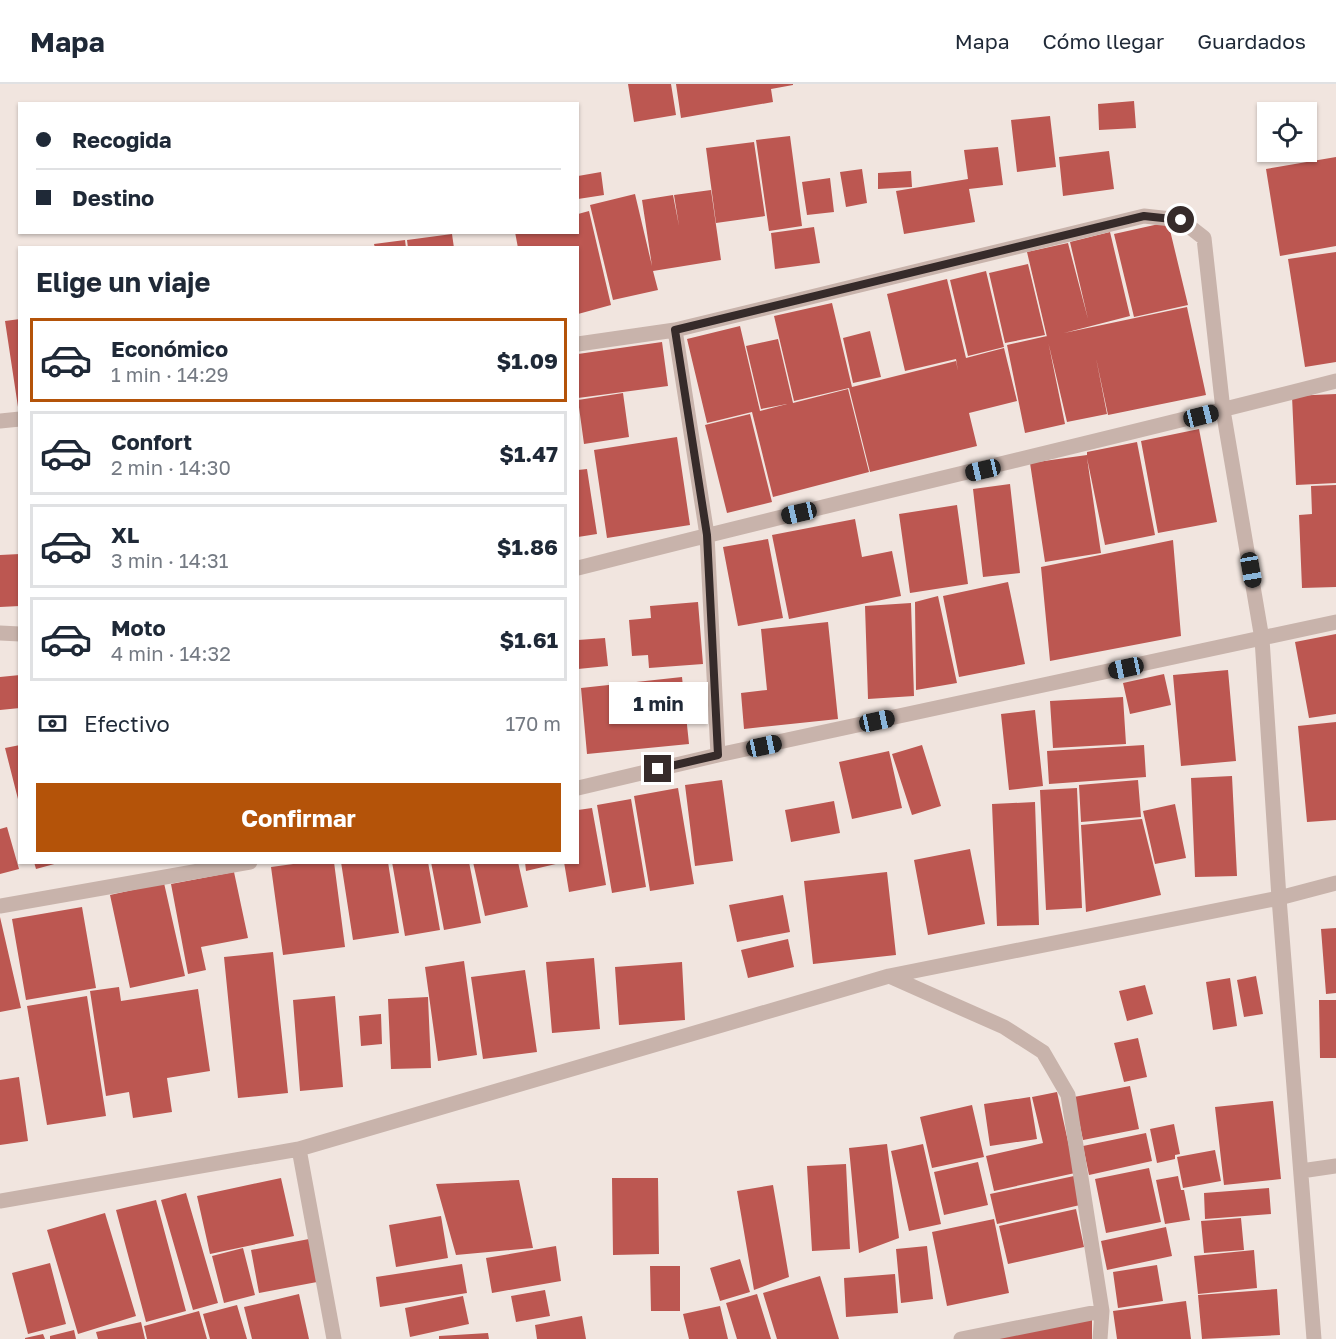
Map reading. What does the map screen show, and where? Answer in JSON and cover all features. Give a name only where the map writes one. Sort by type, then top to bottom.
[{"type":"street","points":[[579,344],[675,330],[1144,216],[1181,220],[1204,238],[1223,410],[1262,639],[1279,898],[1314,1339]]},
{"type":"street","points":[[675,330],[707,535],[718,755]]},
{"type":"street","points":[[579,568],[983,470],[1336,381]]},
{"type":"street","points":[[0,421],[18,419]]},
{"type":"street","points":[[579,788],[718,755],[1336,622]]},
{"type":"street","points":[[0,633],[18,634]]},
{"type":"street","points":[[0,906],[239,864]]},
{"type":"street","points":[[0,1201],[299,1149],[889,976],[1279,898],[1336,883]]},
{"type":"street","points":[[889,976],[1004,1027],[1043,1052],[1068,1095],[1102,1311],[1100,1339]]},
{"type":"street","points":[[299,1149],[334,1339]]},
{"type":"street","points":[[1301,1171],[1336,1166]]},
{"type":"street","points":[[961,1339],[1102,1311]]},
{"type":"building","points":[[628,84],[671,84],[676,115],[634,122]]},
{"type":"building","points":[[676,84],[793,85],[771,89],[773,102],[681,118]]},
{"type":"building","points":[[1134,101],[1136,128],[1099,130],[1098,104]]},
{"type":"building","points":[[1050,116],[1056,167],[1017,172],[1011,120]]},
{"type":"building","points":[[790,136],[802,226],[769,231],[756,140]]},
{"type":"building","points":[[754,142],[765,216],[716,223],[706,148]]},
{"type":"building","points":[[998,147],[1003,185],[969,189],[975,222],[904,234],[896,191],[968,179],[964,150]]},
{"type":"building","points":[[1109,151],[1114,189],[1063,196],[1059,157]]},
{"type":"building","points":[[1336,157],[1336,246],[1280,256],[1266,169]]},
{"type":"building","points":[[862,169],[867,203],[846,207],[840,172]]},
{"type":"building","points":[[911,171],[912,187],[878,189],[878,173]]},
{"type":"building","points":[[601,172],[604,195],[579,199],[579,176]]},
{"type":"building","points":[[830,178],[834,212],[807,215],[802,182]]},
{"type":"building","points":[[711,190],[721,260],[653,271],[658,290],[613,300],[590,205],[635,194],[652,266],[642,200],[673,195],[679,226],[674,195]]},
{"type":"building","points":[[589,211],[611,305],[579,314],[579,246],[518,246],[515,234],[579,234],[579,214]]},
{"type":"building","points":[[1168,222],[1188,305],[1134,317],[1114,234]]},
{"type":"building","points":[[814,227],[820,263],[775,269],[771,233]]},
{"type":"building","points":[[1110,232],[1130,316],[1064,333],[1187,307],[1206,395],[1108,415],[1096,358],[1107,414],[1067,422],[1027,252],[1068,243],[1088,319],[1070,242]]},
{"type":"building","points":[[452,234],[454,246],[408,246],[407,240]]},
{"type":"building","points":[[405,240],[406,246],[374,246],[374,244]]},
{"type":"building","points":[[1336,252],[1336,362],[1305,367],[1288,259]]},
{"type":"building","points":[[1028,264],[1045,335],[1005,343],[989,273]]},
{"type":"building","points":[[986,271],[1004,347],[968,356],[950,280]]},
{"type":"building","points":[[947,279],[966,358],[1004,348],[1017,401],[969,413],[977,446],[870,472],[849,388],[794,401],[774,316],[832,303],[852,387],[956,361],[958,371],[956,359],[905,371],[887,294]]},
{"type":"building","points":[[18,319],[18,407],[5,321]]},
{"type":"building","points":[[740,326],[760,411],[787,404],[761,409],[746,346],[778,339],[793,403],[848,389],[869,472],[773,497],[752,412],[707,423],[687,339]]},
{"type":"building","points":[[870,331],[881,377],[853,383],[843,338]]},
{"type":"building","points":[[1047,336],[1065,424],[1025,433],[1007,345]]},
{"type":"building","points":[[662,342],[668,386],[579,398],[579,354]]},
{"type":"building","points":[[623,393],[629,437],[584,444],[579,400]]},
{"type":"building","points":[[1336,394],[1336,483],[1296,485],[1292,396]]},
{"type":"building","points":[[750,414],[772,502],[727,513],[705,425]]},
{"type":"building","points":[[1199,429],[1217,522],[1158,533],[1141,441]]},
{"type":"building","points":[[677,437],[690,525],[607,538],[594,450]]},
{"type":"building","points":[[1137,442],[1155,535],[1105,545],[1087,458],[1101,553],[1045,562],[1030,463],[1087,455],[1087,452]]},
{"type":"building","points":[[587,469],[597,534],[579,537],[579,470]]},
{"type":"building","points":[[1010,484],[1020,573],[983,577],[973,489]]},
{"type":"building","points":[[1336,485],[1336,587],[1302,588],[1299,515],[1312,514],[1311,486]]},
{"type":"building","points":[[957,505],[968,584],[910,593],[899,514]]},
{"type":"building","points":[[855,519],[862,557],[892,551],[901,596],[789,619],[772,535]]},
{"type":"building","points":[[768,539],[783,618],[738,626],[723,547]]},
{"type":"building","points":[[1173,540],[1181,636],[1050,661],[1041,567]]},
{"type":"building","points":[[18,554],[18,606],[0,607],[0,555]]},
{"type":"building","points":[[1008,582],[1025,664],[959,677],[943,596]]},
{"type":"building","points":[[938,596],[957,683],[916,690],[915,602]]},
{"type":"building","points":[[698,602],[703,664],[649,668],[648,655],[632,656],[629,620],[651,618],[650,606]]},
{"type":"building","points":[[911,603],[914,696],[868,699],[865,606]]},
{"type":"building","points":[[828,622],[838,719],[744,729],[741,693],[767,690],[761,629]]},
{"type":"building","points":[[1336,634],[1336,714],[1309,718],[1295,642]]},
{"type":"building","points":[[605,638],[608,666],[579,669],[579,640]]},
{"type":"building","points":[[1228,670],[1236,761],[1181,766],[1173,675]]},
{"type":"building","points":[[1164,674],[1171,705],[1130,714],[1123,683]]},
{"type":"building","points":[[18,675],[18,708],[0,710],[0,677]]},
{"type":"building","points":[[682,677],[689,744],[587,754],[581,688]]},
{"type":"building","points":[[1123,697],[1126,744],[1053,748],[1050,701]]},
{"type":"building","points":[[1035,710],[1043,786],[1009,790],[1001,714]]},
{"type":"building","points":[[1336,722],[1336,820],[1307,822],[1298,726]]},
{"type":"building","points":[[18,745],[18,799],[5,748]]},
{"type":"building","points":[[922,745],[941,806],[912,815],[892,754]]},
{"type":"building","points":[[1144,745],[1146,777],[1049,784],[1047,751]]},
{"type":"building","points":[[889,751],[902,808],[852,819],[839,762]]},
{"type":"building","points":[[1232,776],[1237,876],[1195,877],[1191,778]]},
{"type":"building","points":[[722,780],[733,861],[695,866],[685,785]]},
{"type":"building","points":[[1138,780],[1141,817],[1081,822],[1079,785]]},
{"type":"building","points":[[678,788],[694,884],[650,891],[634,796]]},
{"type":"building","points":[[1077,788],[1082,908],[1046,910],[1040,790]]},
{"type":"building","points":[[631,799],[646,887],[612,893],[597,805]]},
{"type":"building","points":[[834,801],[840,833],[791,842],[785,810]]},
{"type":"building","points":[[1035,802],[1039,925],[997,926],[992,804]]},
{"type":"building","points":[[1175,804],[1186,858],[1155,864],[1143,811]]},
{"type":"building","points":[[592,808],[606,885],[569,892],[564,864],[579,864],[579,810]]},
{"type":"building","points":[[1142,819],[1161,895],[1086,912],[1081,825]]},
{"type":"building","points":[[7,827],[19,869],[0,874],[0,829]]},
{"type":"building","points":[[970,849],[985,924],[928,935],[914,860]]},
{"type":"building","points":[[35,864],[54,864],[36,869]]},
{"type":"building","points":[[293,864],[334,864],[345,947],[283,955],[271,867]]},
{"type":"building","points":[[341,864],[388,864],[399,933],[353,940]]},
{"type":"building","points":[[392,864],[428,864],[440,930],[405,936]]},
{"type":"building","points":[[431,864],[469,864],[481,923],[444,930]]},
{"type":"building","points":[[473,864],[518,864],[528,907],[485,916]]},
{"type":"building","points":[[525,864],[556,864],[526,871]]},
{"type":"building","points":[[234,872],[248,938],[201,947],[206,970],[188,974],[171,884]]},
{"type":"building","points":[[887,872],[896,955],[813,964],[804,881]]},
{"type":"building","points":[[164,883],[185,976],[130,988],[110,895]]},
{"type":"building","points":[[783,895],[790,932],[737,942],[729,905]]},
{"type":"building","points":[[82,907],[96,988],[26,1000],[12,919]]},
{"type":"building","points":[[0,917],[21,1008],[0,1012]]},
{"type":"building","points":[[1336,928],[1336,993],[1326,994],[1321,929]]},
{"type":"building","points":[[788,939],[794,967],[748,978],[741,950]]},
{"type":"building","points":[[273,952],[288,1093],[238,1098],[224,957]]},
{"type":"building","points":[[594,958],[600,1029],[552,1033],[546,962]]},
{"type":"building","points":[[464,961],[477,1055],[438,1061],[425,967]]},
{"type":"building","points":[[682,962],[685,1020],[619,1025],[615,967]]},
{"type":"building","points":[[525,970],[537,1052],[483,1059],[471,977]]},
{"type":"building","points":[[1256,976],[1263,1014],[1244,1017],[1237,980]]},
{"type":"building","points":[[1230,978],[1237,1026],[1213,1030],[1206,982]]},
{"type":"building","points":[[1145,985],[1153,1014],[1127,1021],[1119,991]]},
{"type":"building","points":[[119,987],[121,1001],[198,989],[210,1071],[167,1078],[172,1112],[133,1118],[129,1092],[106,1096],[90,991]]},
{"type":"building","points":[[87,996],[106,1116],[47,1125],[27,1006]]},
{"type":"building","points":[[335,996],[343,1087],[300,1091],[293,1000]]},
{"type":"building","points":[[428,997],[431,1068],[391,1069],[388,999]]},
{"type":"building","points":[[1319,1000],[1336,1000],[1336,1058],[1320,1058]]},
{"type":"building","points":[[381,1014],[382,1044],[361,1046],[359,1016]]},
{"type":"building","points":[[1138,1038],[1147,1077],[1124,1082],[1114,1043]]},
{"type":"building","points":[[19,1077],[28,1141],[0,1145],[0,1080]]},
{"type":"building","points":[[1130,1086],[1139,1129],[1083,1140],[1074,1097]]},
{"type":"building","points":[[1057,1092],[1075,1173],[994,1191],[986,1156],[1043,1143],[1032,1097]]},
{"type":"building","points":[[1030,1097],[1037,1139],[990,1146],[984,1104]]},
{"type":"building","points":[[1273,1101],[1281,1179],[1224,1185],[1215,1107]]},
{"type":"building","points":[[972,1105],[984,1157],[932,1168],[920,1117]]},
{"type":"building","points":[[1174,1124],[1180,1154],[1175,1155],[1175,1159],[1157,1163],[1150,1129]]},
{"type":"building","points":[[1146,1133],[1152,1161],[1089,1175],[1083,1146]]},
{"type":"building","points":[[887,1144],[899,1238],[859,1253],[849,1148]]},
{"type":"building","points":[[923,1144],[941,1224],[909,1231],[891,1151]]},
{"type":"building","points":[[1215,1150],[1221,1181],[1183,1188],[1177,1157]]},
{"type":"building","points":[[978,1162],[988,1205],[944,1215],[934,1172]]},
{"type":"building","points":[[846,1164],[850,1249],[812,1251],[807,1166]]},
{"type":"building","points":[[1149,1168],[1161,1222],[1106,1233],[1095,1179]]},
{"type":"building","points":[[1074,1176],[1080,1205],[997,1224],[990,1194]]},
{"type":"building","points":[[1178,1176],[1181,1190],[1184,1190],[1190,1220],[1165,1224],[1156,1180]]},
{"type":"building","points":[[281,1178],[294,1236],[210,1254],[197,1196]]},
{"type":"building","points":[[612,1178],[658,1178],[659,1254],[613,1255]]},
{"type":"building","points":[[519,1180],[533,1248],[456,1255],[436,1184]]},
{"type":"building","points":[[773,1185],[789,1277],[754,1290],[737,1191]]},
{"type":"building","points":[[1269,1188],[1271,1214],[1205,1219],[1204,1193]]},
{"type":"building","points":[[186,1193],[218,1303],[193,1310],[161,1200]]},
{"type":"building","points":[[156,1200],[186,1311],[146,1322],[116,1210]]},
{"type":"building","points":[[1076,1209],[1084,1247],[1008,1264],[999,1226]]},
{"type":"building","points":[[105,1213],[136,1316],[78,1334],[47,1230]]},
{"type":"building","points":[[441,1216],[448,1258],[396,1267],[389,1225]]},
{"type":"building","points":[[1241,1218],[1244,1250],[1204,1253],[1201,1221]]},
{"type":"building","points":[[994,1219],[1009,1293],[947,1306],[932,1232]]},
{"type":"building","points":[[1166,1227],[1172,1256],[1107,1270],[1101,1241]]},
{"type":"building","points":[[309,1239],[317,1282],[259,1293],[251,1250]]},
{"type":"building","points":[[556,1246],[561,1281],[492,1293],[486,1258]]},
{"type":"building","points":[[927,1246],[933,1299],[901,1303],[896,1249]]},
{"type":"building","points":[[243,1248],[255,1295],[224,1303],[212,1256]]},
{"type":"building","points":[[1254,1250],[1257,1288],[1198,1294],[1194,1256]]},
{"type":"building","points":[[740,1259],[750,1292],[720,1301],[710,1268]]},
{"type":"building","points":[[50,1263],[66,1324],[28,1334],[12,1273]]},
{"type":"building","points":[[462,1264],[467,1293],[380,1307],[376,1277]]},
{"type":"building","points":[[1157,1265],[1163,1301],[1118,1308],[1113,1272]]},
{"type":"building","points":[[650,1266],[680,1266],[680,1311],[651,1311]]},
{"type":"building","points":[[895,1274],[898,1313],[846,1317],[844,1278]]},
{"type":"building","points":[[820,1276],[839,1339],[777,1339],[763,1293]]},
{"type":"building","points":[[1277,1289],[1280,1335],[1202,1339],[1198,1295]]},
{"type":"building","points":[[545,1290],[550,1316],[516,1322],[511,1296]]},
{"type":"building","points":[[299,1294],[309,1339],[252,1339],[244,1307]]},
{"type":"building","points":[[757,1294],[771,1339],[737,1339],[726,1303]]},
{"type":"building","points":[[463,1296],[469,1324],[410,1337],[405,1308]]},
{"type":"building","points":[[1186,1301],[1191,1339],[1117,1339],[1113,1311]]},
{"type":"building","points":[[237,1305],[247,1339],[210,1339],[203,1314]]},
{"type":"building","points":[[720,1306],[728,1339],[689,1339],[683,1314]]},
{"type":"building","points":[[199,1311],[207,1339],[147,1339],[144,1326]]},
{"type":"building","points":[[582,1316],[586,1339],[537,1339],[535,1325]]},
{"type":"building","points":[[1092,1318],[1092,1339],[993,1339]]},
{"type":"building","points":[[141,1322],[145,1339],[98,1339],[96,1332]]},
{"type":"building","points":[[74,1330],[76,1339],[50,1339],[50,1336]]},
{"type":"building","points":[[488,1333],[489,1339],[439,1339],[439,1336]]},
{"type":"building","points":[[43,1334],[45,1339],[25,1339],[25,1338]]},
{"type":"route","points":[[658,769],[718,755],[707,535],[675,330],[1144,216],[1181,220]]}]
